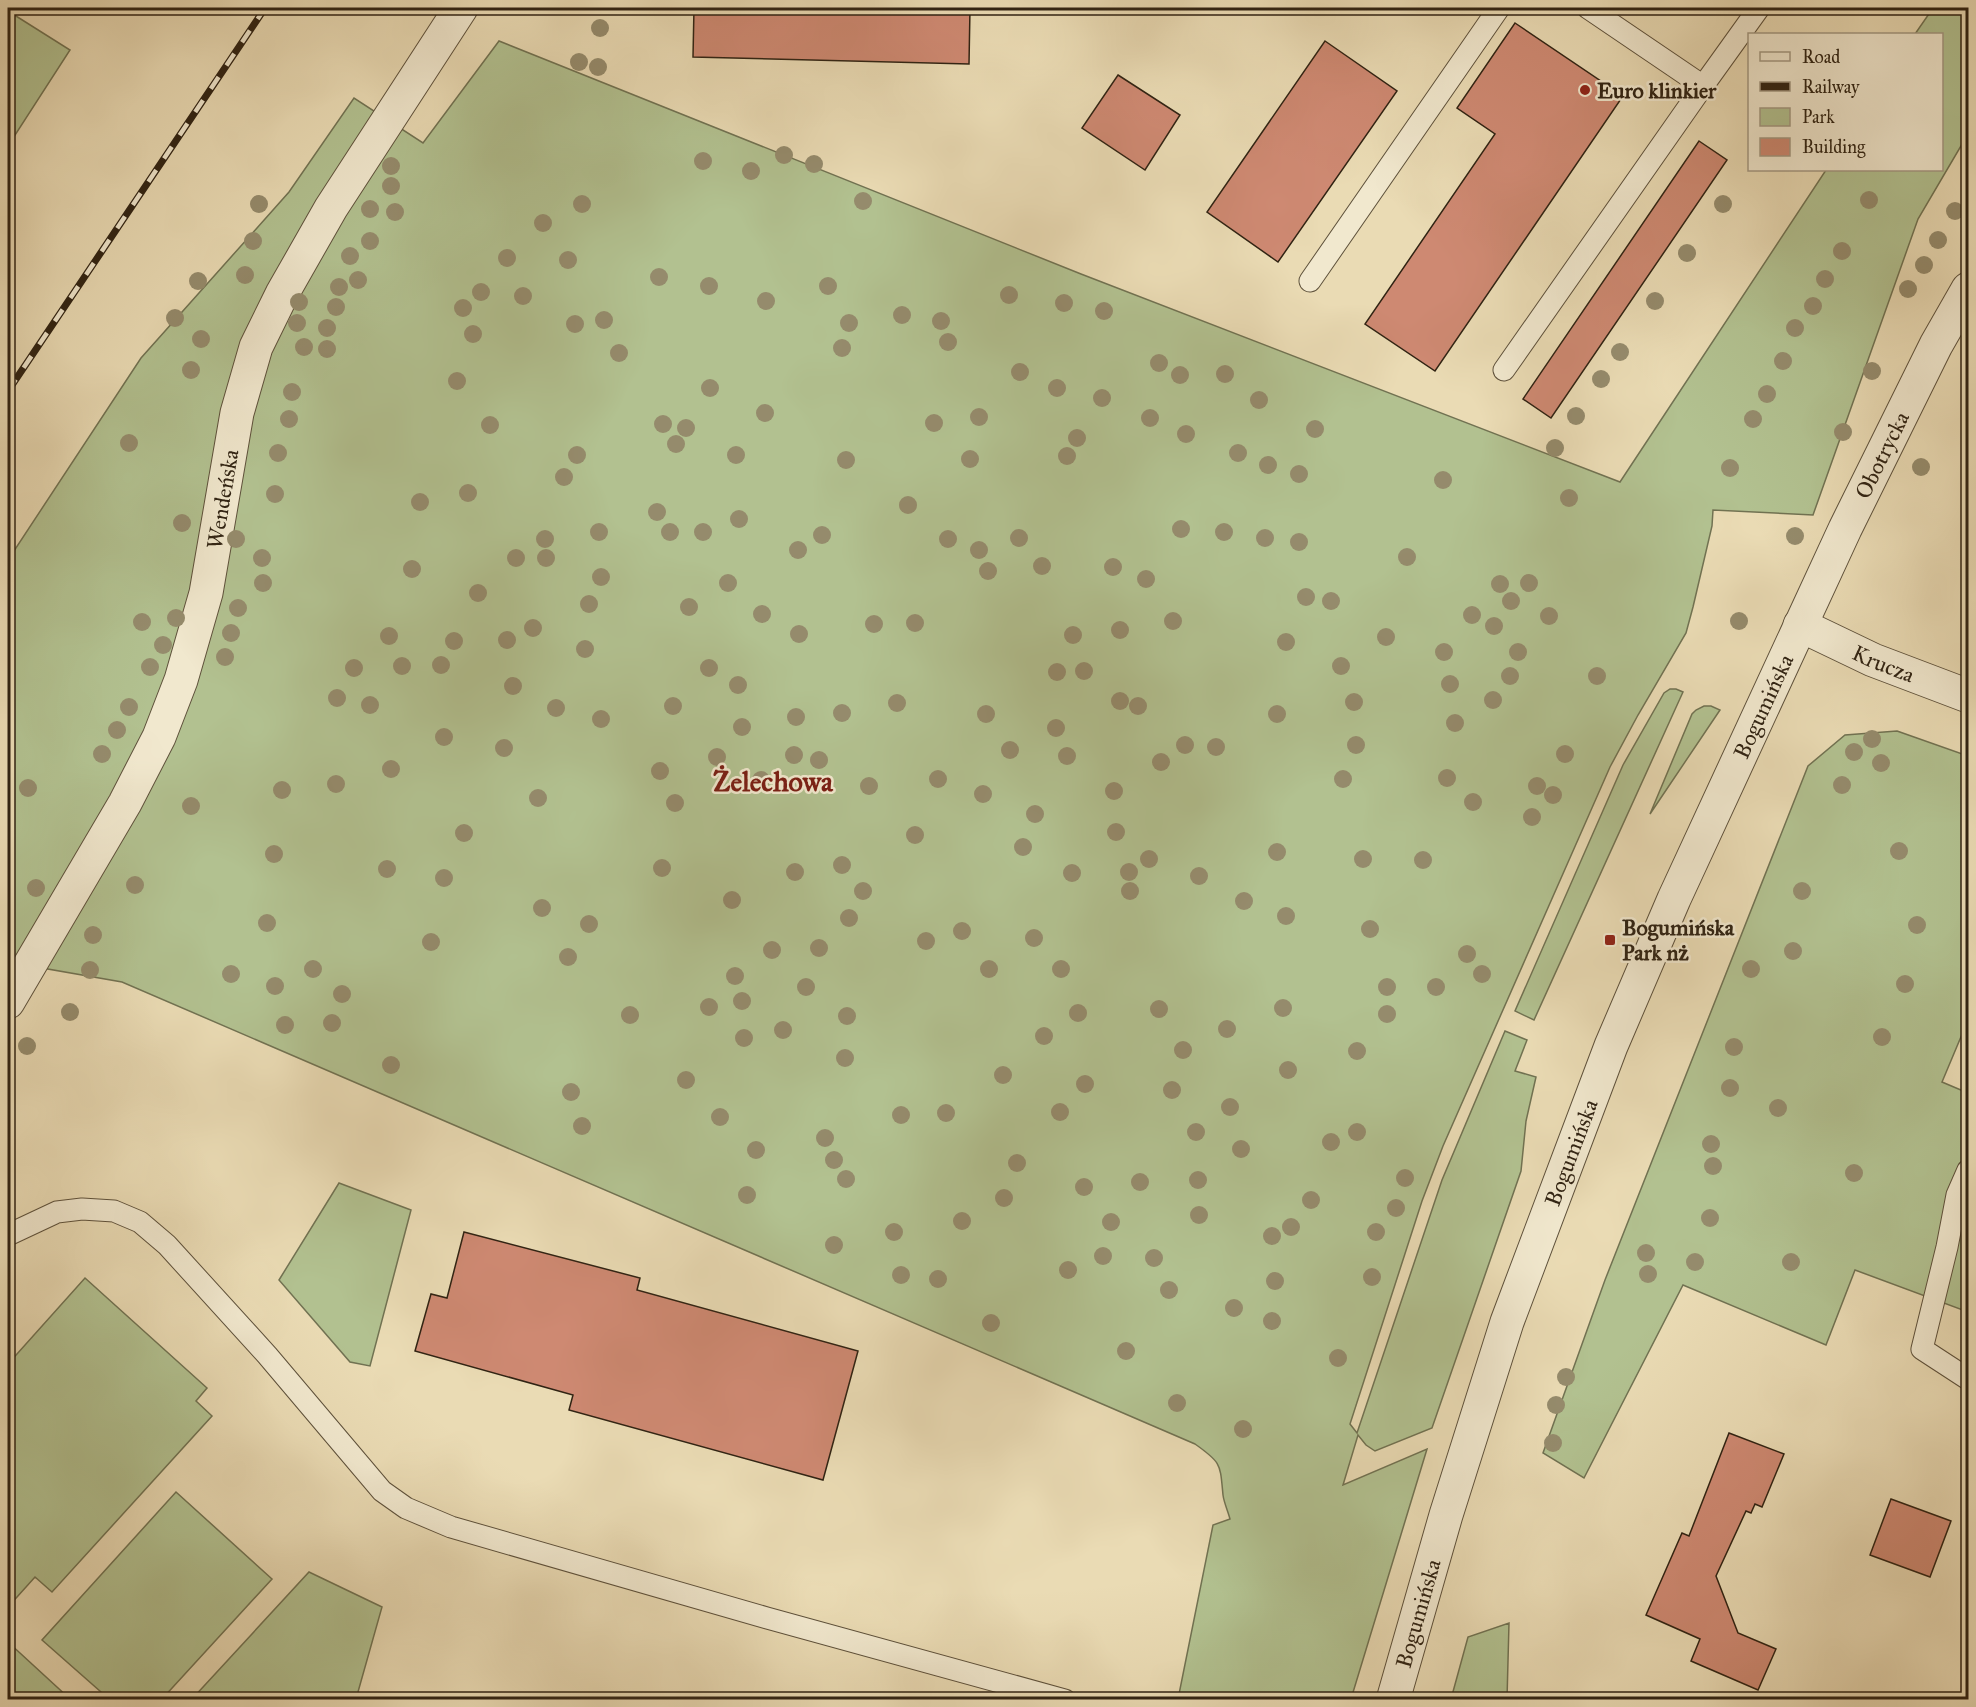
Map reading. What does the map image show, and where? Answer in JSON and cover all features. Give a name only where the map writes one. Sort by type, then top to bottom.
[{"type":"street","name":"Wendeńska","points":[[8,1002],[125,803],[159,737],[174,699],[206,593],[237,413],[256,347],[282,294],[331,208],[460,8]]},
{"type":"street","name":"Obotrycka","points":[[1800,625],[1936,345],[1968,289]]},
{"type":"street","name":"Krucza","points":[[1800,625],[1873,660],[1968,696]]},
{"type":"street","name":"Bogumińska","points":[[1394,1700],[1446,1515],[1507,1322],[1556,1188],[1611,1046],[1665,920],[1800,625]]},
{"type":"lane","points":[[1310,281],[1499,8]]},
{"type":"lane","points":[[1588,8],[1703,86]]},
{"type":"lane","points":[[1504,369],[1759,8]]},
{"type":"lane","points":[[1968,1170],[1957,1195],[1922,1349],[1968,1379]]},
{"type":"lane","points":[[8,1235],[57,1212],[82,1209],[114,1211],[140,1222],[167,1245],[267,1355],[382,1491],[406,1508],[473,1534],[1065,1700]]},
{"type":"green space","points":[[1933,8],[1968,8],[1968,134],[1918,219],[1813,515],[1713,510],[1712,526],[1686,633],[1610,767],[1443,1146],[1422,1201],[1350,1424],[1357,1433],[1442,1180],[1505,1031],[1527,1040],[1515,1071],[1536,1077],[1526,1121],[1521,1171],[1432,1428],[1375,1451],[1358,1435],[1343,1485],[1427,1449],[1351,1699],[1178,1699],[1213,1525],[1230,1519],[1218,1465],[1195,1444],[122,982],[8,962],[8,560],[141,358],[289,192],[354,98],[423,143],[499,41],[1081,274],[1620,482],[1825,171],[1943,171],[1943,33],[1916,33]]},
{"type":"green space","points":[[8,11],[70,50],[8,146]]},
{"type":"green space","points":[[1670,689],[1683,692],[1534,1020],[1515,1011],[1623,765],[1664,693]]},
{"type":"green space","points":[[1704,706],[1720,710],[1650,814],[1692,714]]},
{"type":"green space","points":[[1897,731],[1968,756],[1968,1020],[1942,1082],[1968,1093],[1968,1312],[1855,1270],[1826,1345],[1683,1285],[1584,1478],[1543,1453],[1605,1280],[1808,766],[1845,735]]},
{"type":"green space","points":[[339,1183],[411,1210],[370,1366],[350,1362],[279,1280]]},
{"type":"green space","points":[[85,1278],[207,1388],[196,1401],[212,1416],[52,1592],[35,1577],[8,1607],[8,1364]]},
{"type":"green space","points":[[176,1492],[272,1579],[162,1699],[109,1699],[42,1640]]},
{"type":"green space","points":[[309,1572],[382,1607],[356,1699],[192,1699]]},
{"type":"green space","points":[[1509,1623],[1507,1699],[1451,1699],[1468,1637]]},
{"type":"green space","points":[[8,1642],[70,1699],[8,1699]]},
{"type":"building","points":[[694,8],[970,8],[969,64],[693,57]]},
{"type":"building","points":[[1515,23],[1623,96],[1435,371],[1365,324],[1495,134],[1457,108]]},
{"type":"building","points":[[1325,41],[1397,91],[1278,262],[1207,212]]},
{"type":"building","points":[[1118,75],[1180,115],[1145,170],[1082,128]]},
{"type":"building","points":[[1699,141],[1727,160],[1551,418],[1523,399]]},
{"type":"building","points":[[464,1232],[640,1278],[637,1290],[858,1351],[823,1480],[569,1410],[573,1395],[415,1351],[431,1294],[447,1298]]},
{"type":"building","points":[[1729,1433],[1784,1454],[1762,1507],[1755,1504],[1751,1513],[1746,1511],[1716,1576],[1738,1633],[1776,1649],[1758,1690],[1691,1661],[1700,1639],[1646,1615],[1682,1533],[1689,1536]]},
{"type":"building","points":[[1891,1499],[1951,1521],[1930,1577],[1870,1555]]},
{"type":"railway","points":[[8,391],[265,8]]},
{"type":"place","name":"Euro klinkier","points":[[1585,90]]},
{"type":"place","name":"Bogumińska Park nż","points":[[1610,940]]},
{"type":"district","name":"Żelechowa","points":[[773,781]]}]
